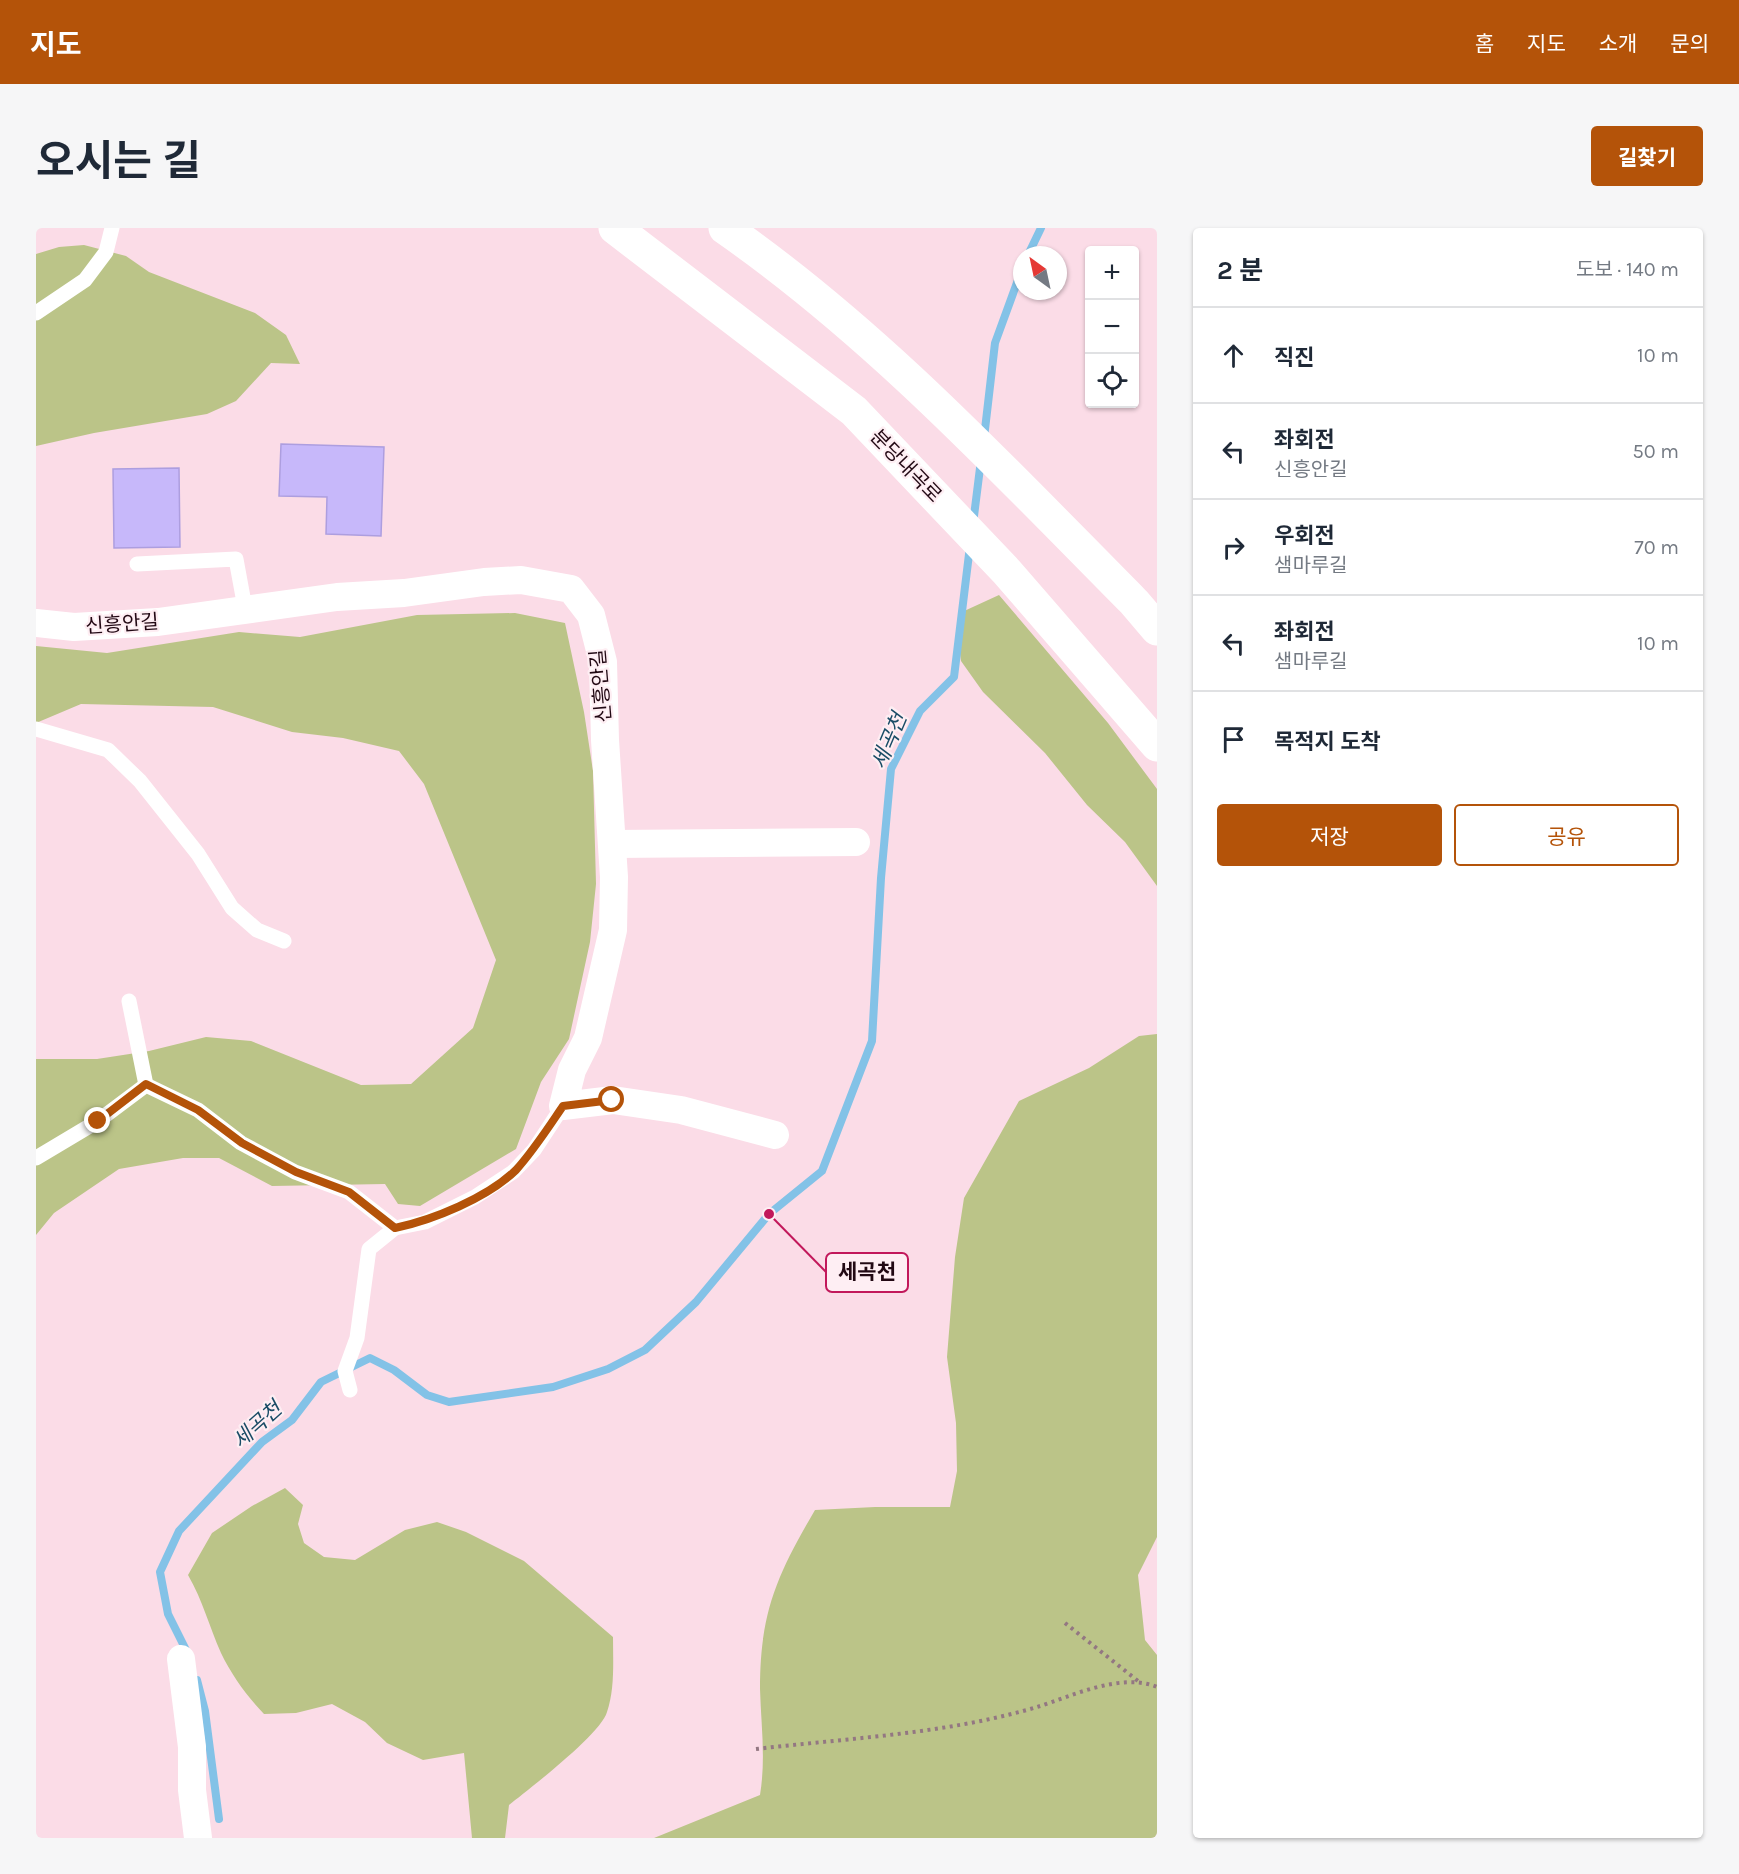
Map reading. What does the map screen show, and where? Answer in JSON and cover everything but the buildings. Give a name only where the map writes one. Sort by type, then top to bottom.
[{"type":"highway","name":"분당내곡로","points":[[615,228],[854,411],[986,550],[1157,745]]},
{"type":"highway","points":[[725,228],[771,260],[923,390],[1134,602],[1157,629]]},
{"type":"street","name":"신흥안길","points":[[36,622],[74,627],[158,622],[245,608],[484,582],[521,580],[571,589],[591,615],[603,662],[605,740],[612,844],[613,930],[588,1038],[572,1070],[563,1106]]},
{"type":"street","points":[[612,844],[855,842]]},
{"type":"street","points":[[563,1106],[612,1100],[681,1110],[775,1135]]},
{"type":"street","points":[[181,1659],[192,1747],[192,1790],[198,1838]]},
{"type":"lane","points":[[36,313],[85,280],[106,252],[112,228]]},
{"type":"lane","points":[[137,564],[236,559],[245,608]]},
{"type":"lane","points":[[36,729],[108,750],[140,781],[198,854],[232,908],[257,930],[284,941]]},
{"type":"lane","points":[[129,1001],[146,1084]]},
{"type":"lane","points":[[36,1158],[98,1121],[146,1084]]},
{"type":"lane","points":[[146,1084],[198,1110],[242,1143],[296,1172],[349,1192],[395,1228],[369,1249],[357,1338],[345,1371],[350,1390]]},
{"type":"lane","name":"신흥안길","points":[[395,1228],[425,1222],[475,1197],[513,1172],[534,1150],[563,1106]]},
{"type":"path","points":[[1065,1623],[1139,1682]]},
{"type":"path","points":[[756,1749],[989,1721],[1107,1686],[1139,1682],[1157,1687]]},
{"type":"green space","points":[[84,245],[126,256],[149,272],[255,313],[286,335],[300,364],[271,363],[236,401],[207,414],[94,433],[36,446],[36,254],[59,247]]},
{"type":"green space","points":[[999,595],[1108,723],[1157,789],[1157,886],[1125,842],[1087,805],[1045,753],[983,692],[961,661],[957,630],[962,612]]},
{"type":"green space","points":[[515,613],[565,623],[584,712],[593,771],[596,884],[590,942],[569,1039],[541,1082],[516,1149],[420,1206],[398,1204],[385,1184],[272,1186],[219,1158],[183,1158],[119,1169],[54,1213],[36,1235],[36,1059],[97,1059],[149,1051],[206,1037],[251,1041],[361,1085],[411,1084],[473,1028],[496,960],[424,784],[399,751],[343,738],[292,732],[213,707],[81,704],[36,723],[36,646],[107,653],[239,632],[300,637],[417,615]]},
{"type":"green space","points":[[1157,1034],[1157,1537],[1138,1575],[1145,1640],[1157,1655],[1157,1838],[654,1838],[760,1795],[763,1755],[761,1662],[767,1616],[790,1555],[815,1510],[950,1507],[957,1471],[956,1423],[947,1357],[955,1257],[964,1198],[1019,1101],[1089,1068],[1139,1036]]},
{"type":"green space","points":[[285,1488],[303,1505],[298,1524],[304,1543],[324,1557],[355,1560],[405,1530],[437,1522],[466,1532],[524,1561],[613,1637],[611,1694],[602,1722],[579,1747],[509,1805],[505,1838],[472,1838],[464,1753],[423,1760],[387,1743],[365,1722],[332,1704],[296,1713],[264,1714],[235,1678],[221,1653],[198,1594],[188,1575],[212,1533],[252,1506]]},
{"type":"waterway","name":"세곡천","points":[[1032,246],[1041,228]]},
{"type":"waterway","name":"세곡천","points":[[984,438],[995,343],[1013,294]]},
{"type":"waterway","name":"세곡천","points":[[973,524],[981,460]]},
{"type":"waterway","name":"세곡천","points":[[188,1654],[168,1614],[160,1572],[179,1531],[262,1442],[292,1420],[321,1382],[370,1358],[394,1370],[427,1395],[449,1402],[553,1387],[608,1369],[645,1350],[696,1302],[769,1214],[822,1171],[872,1041],[881,878],[891,769],[920,711],[954,677],[970,546]]},
{"type":"waterway","name":"세곡천","points":[[197,1680],[205,1711],[219,1819]]},
{"type":"place","name":"세곡천","points":[[769,1214]]},
{"type":"route","points":[[98,1121],[146,1084],[198,1110],[242,1143],[296,1172],[349,1192],[395,1228],[425,1222],[475,1197],[513,1172],[534,1150],[563,1106],[612,1100]]}]
